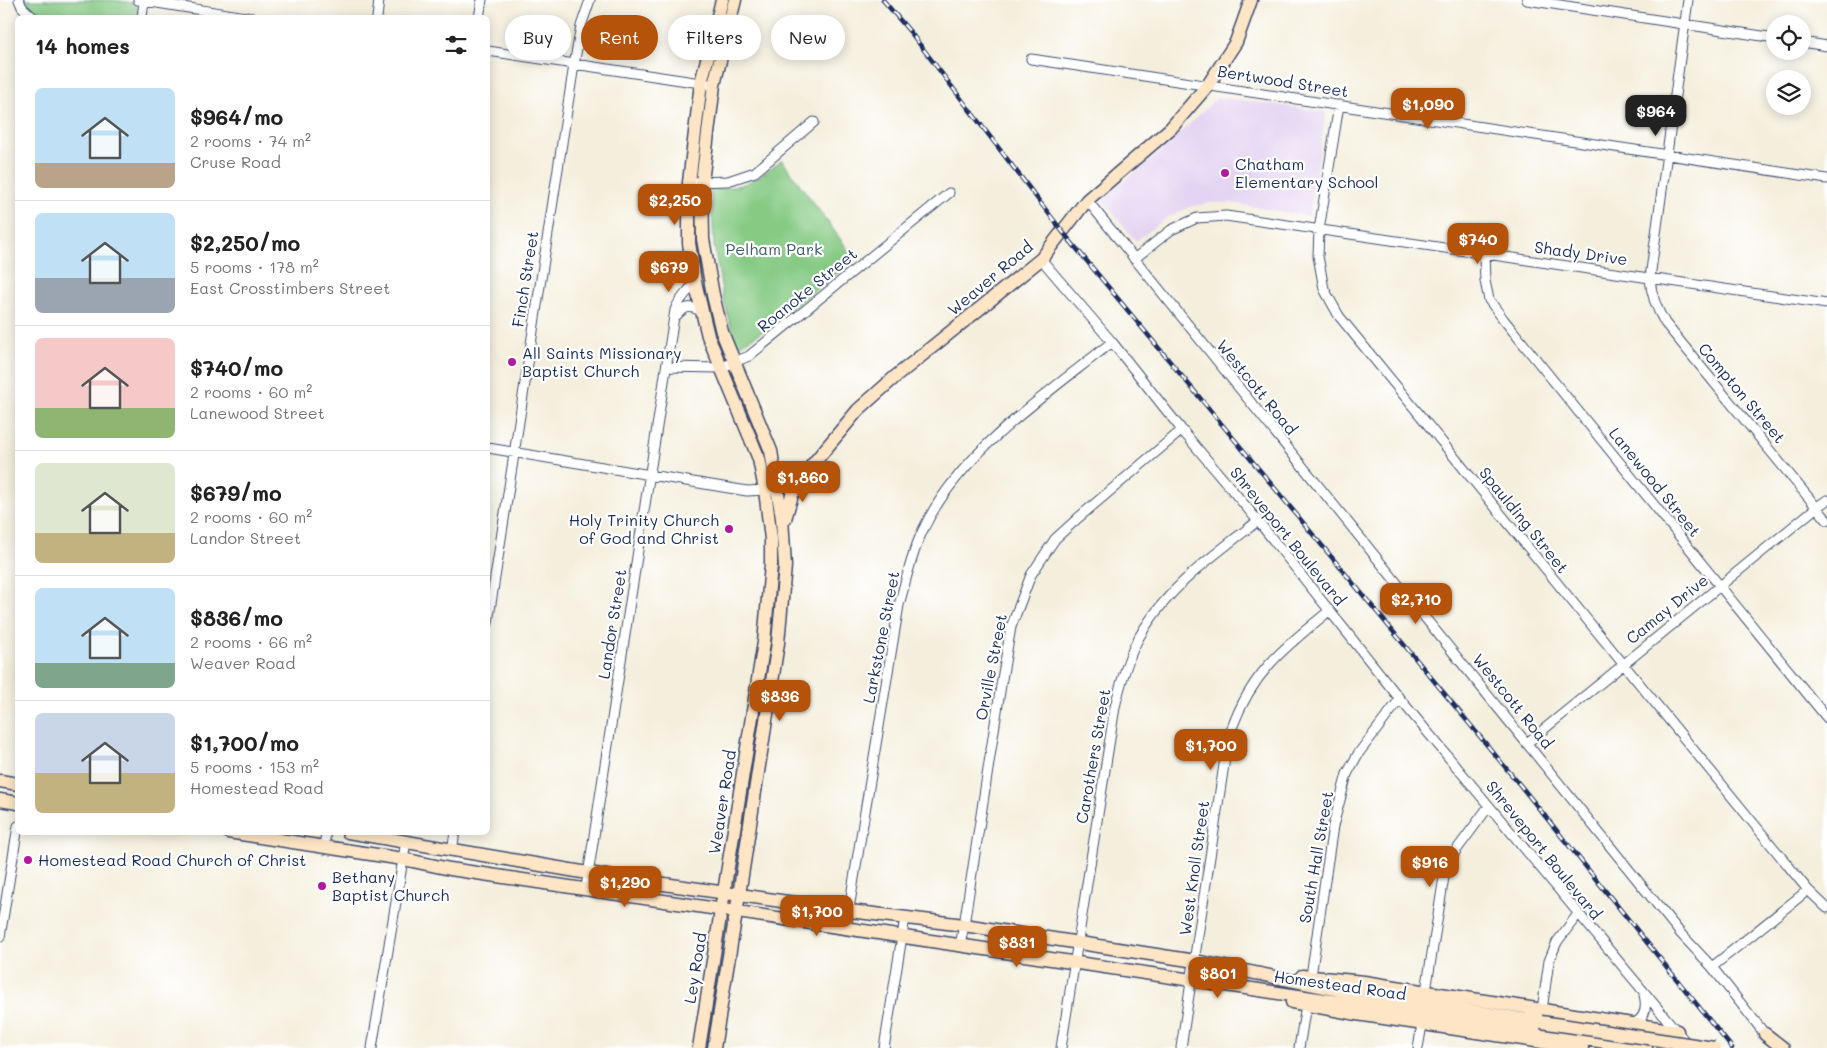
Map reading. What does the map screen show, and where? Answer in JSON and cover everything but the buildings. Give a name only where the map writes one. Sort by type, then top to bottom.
[{"type":"main road","points":[[722,0],[701,83],[689,242],[695,282],[708,336],[771,488]]},
{"type":"main road","points":[[735,0],[714,85],[695,182],[713,295],[722,332],[771,451],[771,488]]},
{"type":"main road","name":"Weaver Road","points":[[771,488],[808,470],[858,410],[895,377],[1041,259],[1087,200],[1171,128],[1208,85],[1236,42],[1251,0]]},
{"type":"main road","points":[[782,528],[792,495],[808,470]]},
{"type":"main road","name":"Weaver Road","points":[[739,895],[778,643],[785,566],[782,528],[771,488]]},
{"type":"main road","name":"Weaver Road","points":[[724,893],[764,642],[771,565],[771,488]]},
{"type":"main road","points":[[758,675],[772,678]]},
{"type":"main road","points":[[0,781],[15,784]]},
{"type":"main road","points":[[0,800],[15,802]]},
{"type":"main road","name":"Homestead Road","points":[[257,835],[404,859],[450,869],[721,908],[1192,981],[1539,1030],[1646,1048]]},
{"type":"main road","name":"Homestead Road","points":[[367,835],[588,873],[850,911],[964,925],[1195,961],[1539,1030],[1714,1048]]},
{"type":"main road","name":"Ley Road","points":[[699,1048],[724,893]]},
{"type":"main road","name":"Ley Road","points":[[714,1048],[739,895]]},
{"type":"main road","points":[[1252,973],[1312,976],[1426,992],[1539,1030],[1582,1048]]},
{"type":"main road","points":[[1249,989],[1306,1005],[1422,1025],[1539,1030],[1634,1023],[1677,1031]]},
{"type":"main road","points":[[1766,1034],[1770,1048]]},
{"type":"main road","points":[[1766,1034],[1783,1048]]},
{"type":"street","points":[[19,0],[22,7],[31,15]]},
{"type":"street","points":[[142,15],[141,0],[234,15]]},
{"type":"street","points":[[376,15],[379,0]]},
{"type":"street","points":[[480,15],[482,0]]},
{"type":"street","name":"Finch Street","points":[[490,610],[574,65],[581,26],[590,0]]},
{"type":"street","points":[[1527,0],[1766,37]]},
{"type":"street","name":"Compton Street","points":[[1688,0],[1650,278],[1651,293],[1665,323],[1827,520]]},
{"type":"street","points":[[1811,43],[1827,46]]},
{"type":"street","points":[[490,51],[714,85]]},
{"type":"street","name":"Bertwood Street","points":[[1032,60],[1827,179]]},
{"type":"street","name":"Spaulding Street","points":[[1339,105],[1319,230],[1318,256],[1324,290],[1339,316],[1808,890],[1827,908]]},
{"type":"street","points":[[695,182],[728,181],[755,172],[814,122]]},
{"type":"street","name":"Roanoke Street","points":[[667,367],[720,368],[749,356],[949,193]]},
{"type":"street","name":"Westcott Road","points":[[1087,200],[1681,934],[1712,967],[1766,1034]]},
{"type":"street","name":"Shady Drive","points":[[1134,259],[1171,230],[1197,218],[1226,216],[1827,304]]},
{"type":"street","name":"Lanewood Street","points":[[1484,254],[1489,300],[1827,718]]},
{"type":"street","name":"Shreveport Boulevard","points":[[1041,259],[1112,342],[1400,699],[1644,995],[1690,1048]]},
{"type":"street","name":"Landor Street","points":[[586,888],[678,302],[695,282]]},
{"type":"street","points":[[676,316],[683,309],[689,307],[694,307],[702,312]]},
{"type":"street","name":"Larkstone Street","points":[[846,927],[899,605],[912,557],[923,531],[939,501],[961,471],[1029,408],[1112,342]]},
{"type":"street","name":"Orville Street","points":[[960,945],[1011,627],[1032,575],[1055,539],[1182,430]]},
{"type":"street","points":[[490,448],[747,491],[771,488]]},
{"type":"street","name":"Camay Drive","points":[[1527,743],[1827,500]]},
{"type":"street","name":"Carothers Street","points":[[1062,1048],[1115,707],[1122,679],[1136,644],[1161,604],[1201,565],[1258,521]]},
{"type":"street","name":"West Knoll Street","points":[[1181,1048],[1231,729],[1245,697],[1258,676],[1288,644],[1330,611]]},
{"type":"street","name":"South Hall Street","points":[[1312,976],[1334,826],[1347,774],[1358,754],[1400,699]]},
{"type":"street","points":[[1426,992],[1444,877],[1455,852],[1490,806]]},
{"type":"street","points":[[0,936],[17,835]]},
{"type":"street","points":[[324,846],[326,835]]},
{"type":"street","points":[[452,851],[455,835]]},
{"type":"street","points":[[372,1048],[406,841]]},
{"type":"street","points":[[1712,967],[1808,890]]},
{"type":"street","points":[[1539,1030],[1549,961],[1557,942],[1578,914]]},
{"type":"street","points":[[884,1048],[905,918]]},
{"type":"street","points":[[1634,1023],[1639,1021],[1644,1014],[1646,1004],[1644,995]]},
{"type":"street","points":[[1299,1048],[1306,1005]]},
{"type":"street","points":[[1418,1048],[1422,1025]]},
{"type":"shaded area","name":"Chatham Elementary School","points":[[1218,97],[1326,112],[1309,216],[1231,203],[1210,203],[1189,207],[1166,218],[1136,241],[1102,199],[1165,147]]},
{"type":"green space","points":[[23,0],[114,0],[133,3],[139,11],[138,15],[39,15]]},
{"type":"green space","name":"Pelham Park","points":[[782,160],[855,259],[765,330],[737,347],[723,298],[714,246],[711,189],[733,187],[750,182]]},
{"type":"railway","points":[[883,0],[911,33],[1062,231],[1520,785],[1732,1048]]},
{"type":"place","name":"Chatham Elementary School","points":[[1225,173]]},
{"type":"place","name":"All Saints Missionary Baptist Church","points":[[512,362]]},
{"type":"place","name":"Holy Trinity Church of God and Christ","points":[[729,529]]},
{"type":"place","name":"Homestead Road Church of Christ","points":[[28,860]]},
{"type":"place","name":"Bethany Baptist Church","points":[[322,886]]}]
